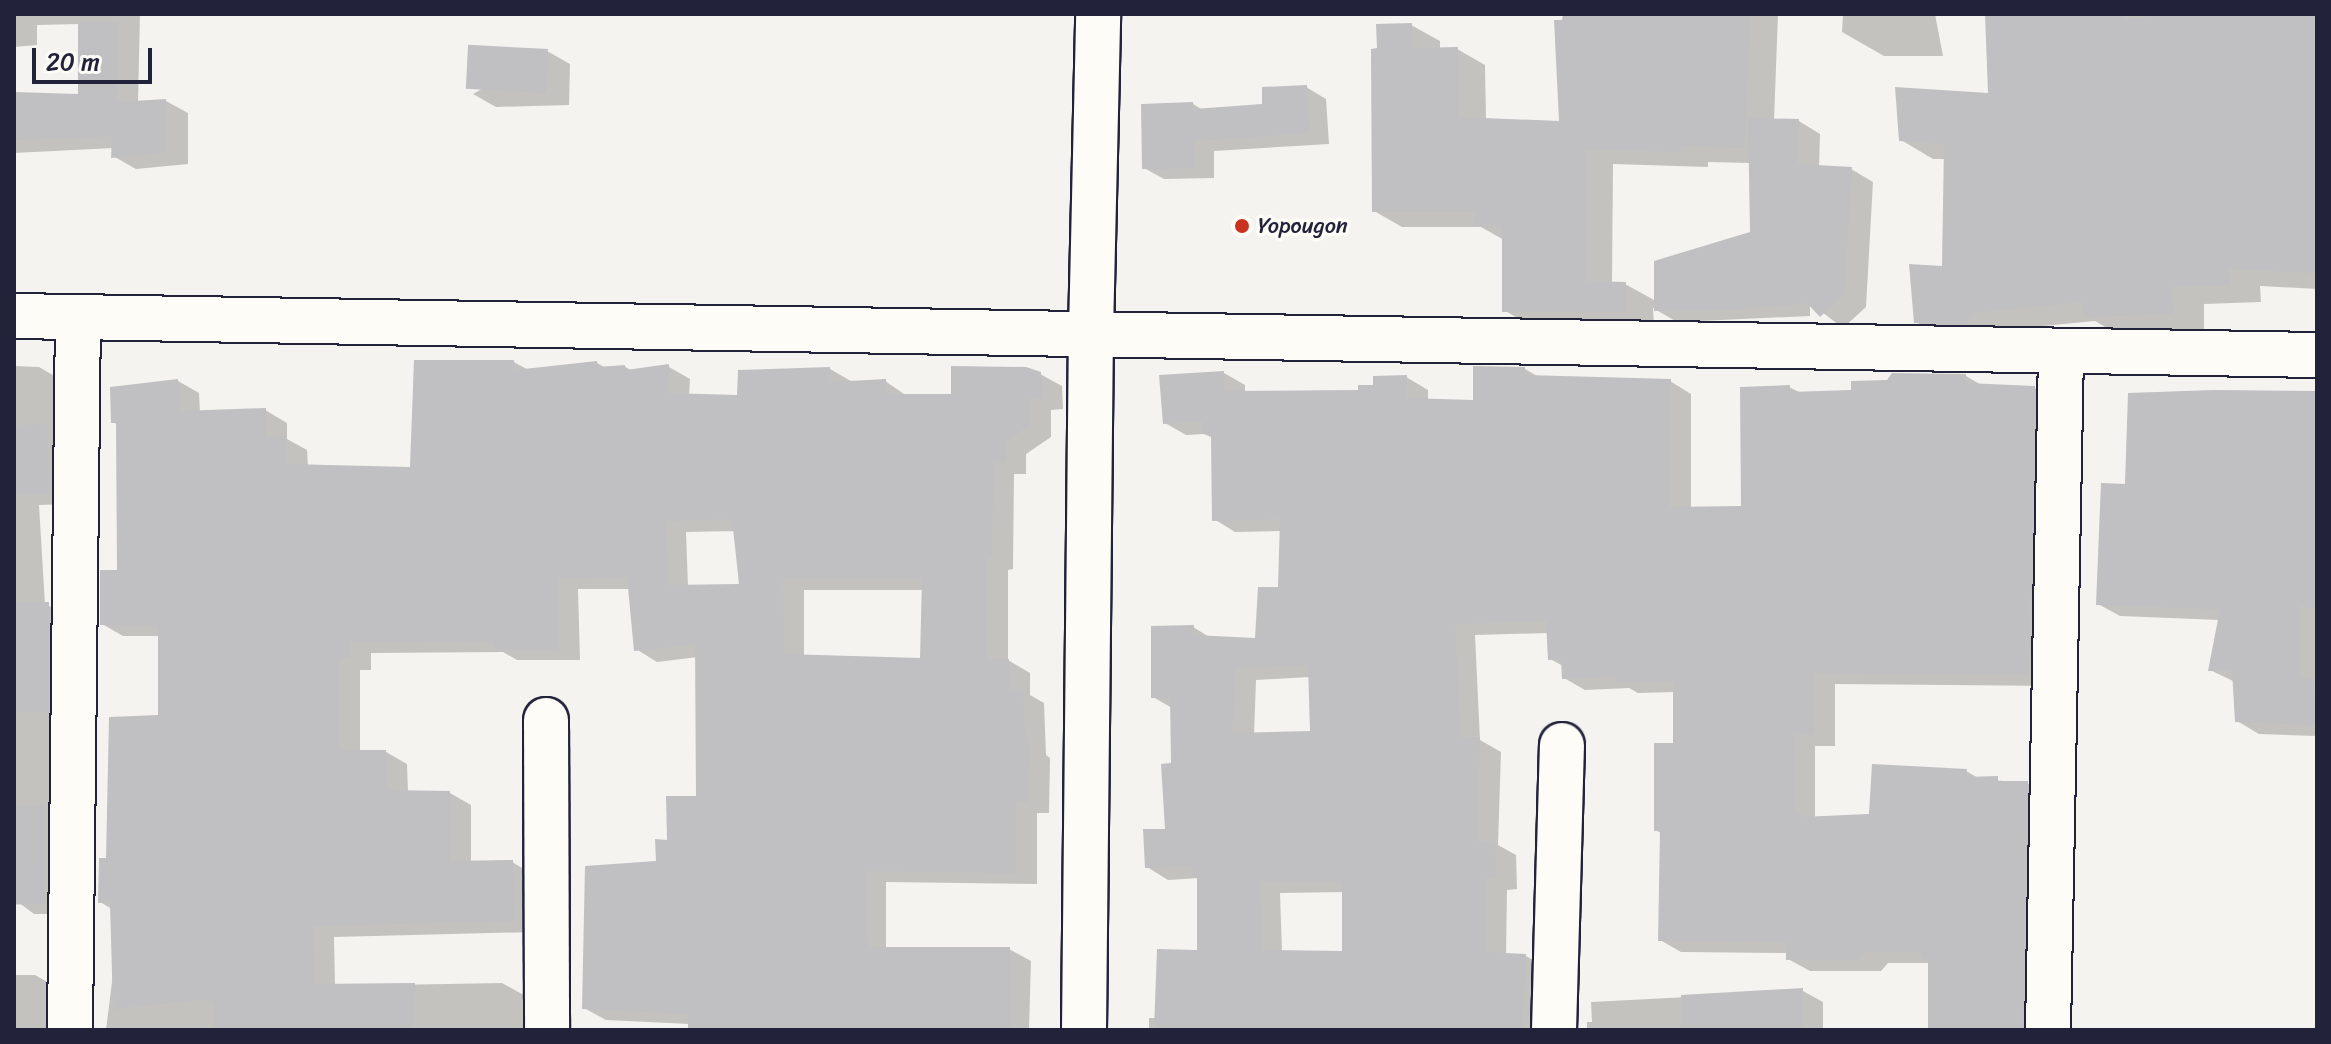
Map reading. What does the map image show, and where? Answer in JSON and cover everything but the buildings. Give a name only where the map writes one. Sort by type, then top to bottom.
[{"type":"street","points":[[1084,1030],[1091,332],[1098,14]]},
{"type":"street","points":[[14,316],[2317,355]]},
{"type":"street","points":[[70,1030],[78,317]]},
{"type":"street","points":[[2048,1030],[2061,351]]},
{"type":"street","points":[[546,720],[547,1030]]},
{"type":"street","points":[[1554,1030],[1562,745]]},
{"type":"place","name":"Yopougon","points":[[1242,226]]}]
